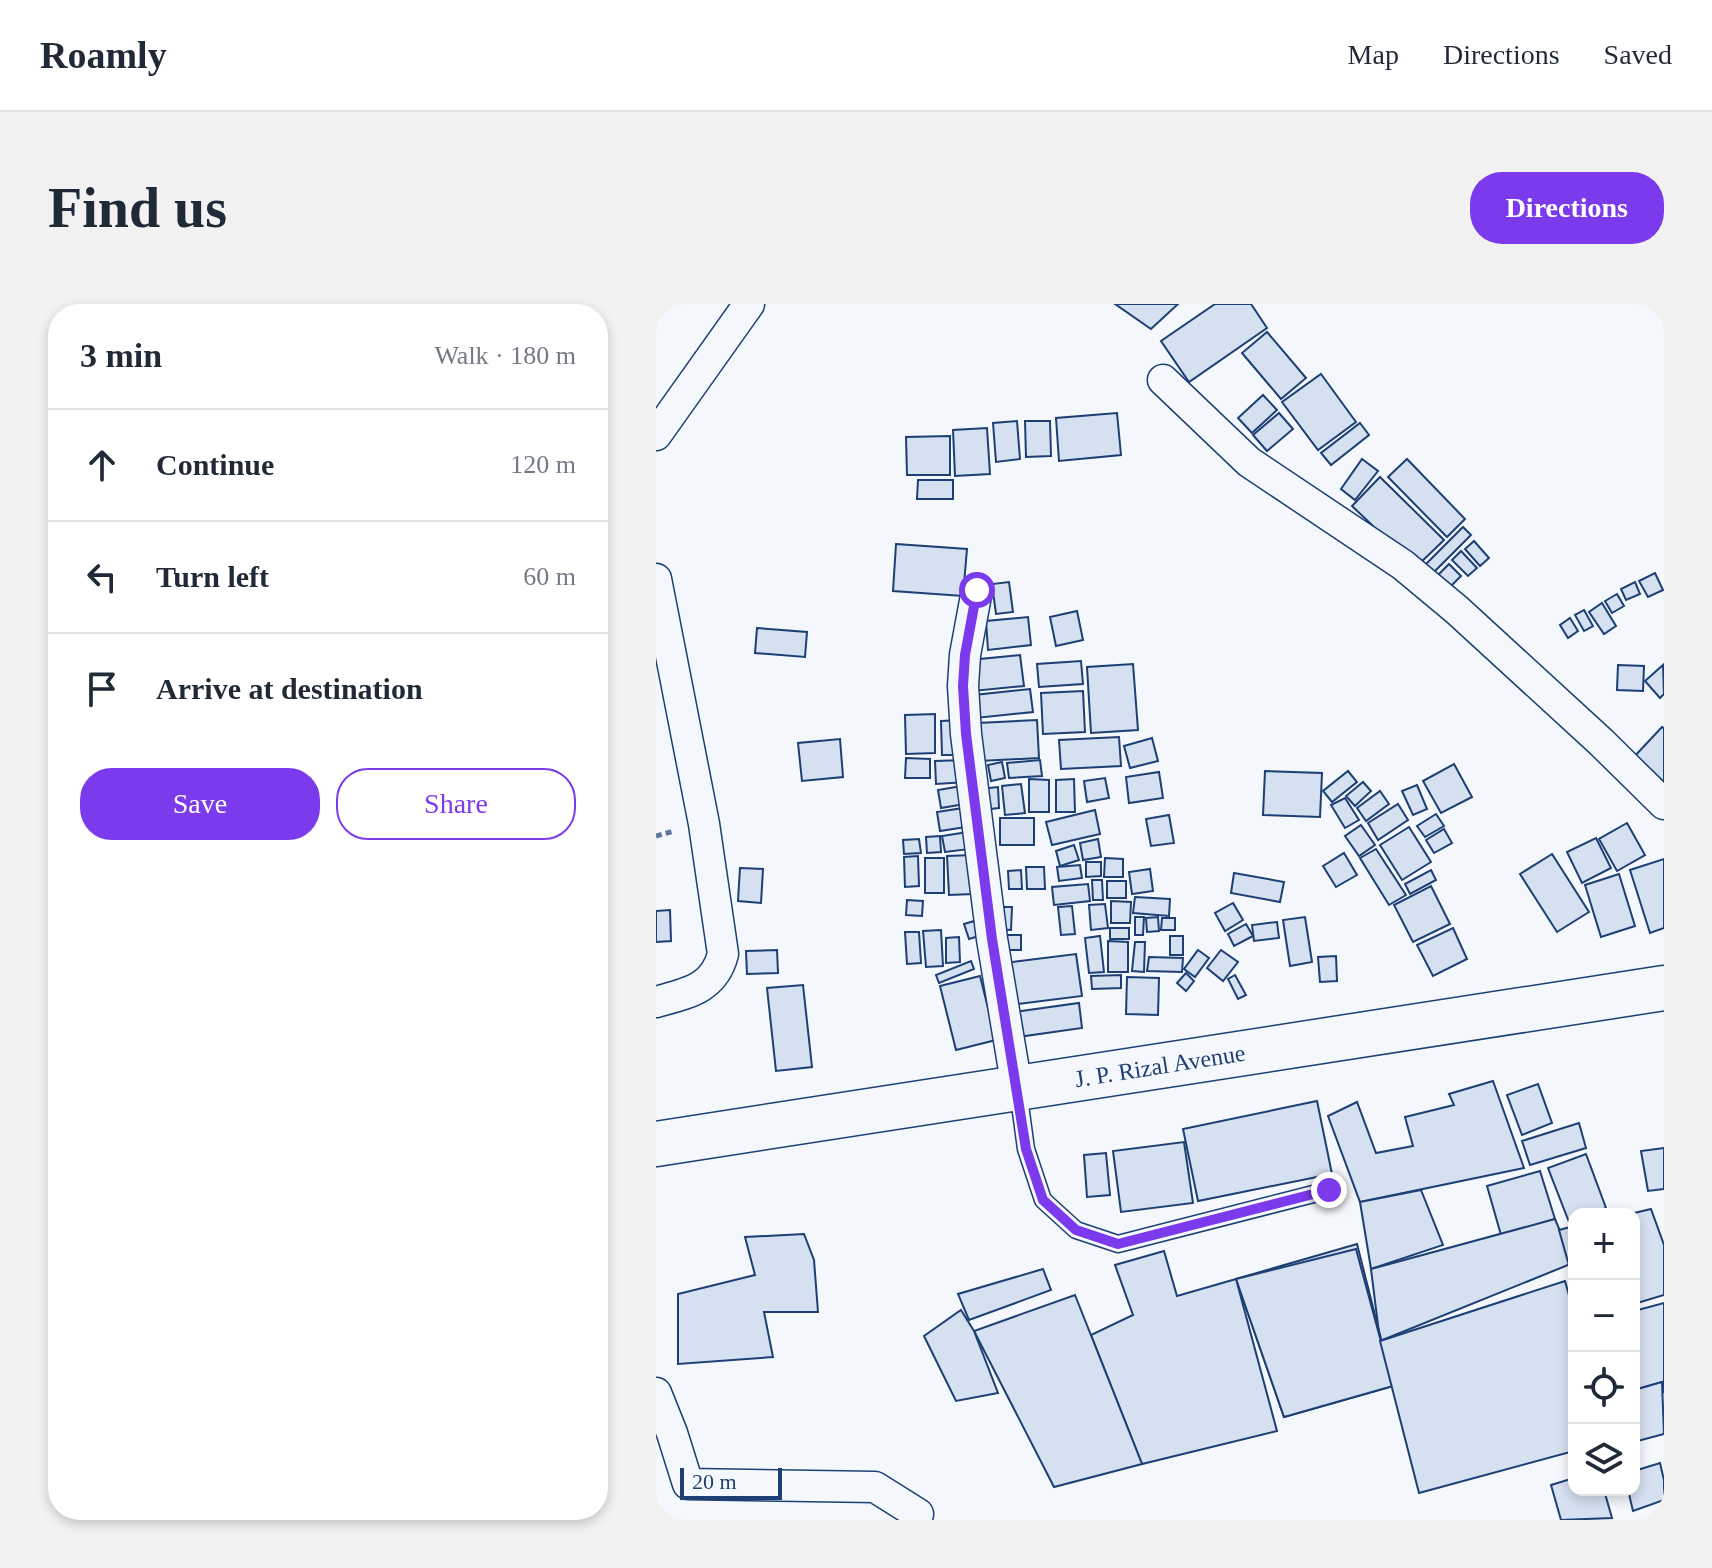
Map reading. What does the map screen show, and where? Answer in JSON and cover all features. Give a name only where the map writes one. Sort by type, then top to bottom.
[{"type":"main road","name":"J. P. Rizal Avenue","points":[[656,1144],[1664,988]]},
{"type":"street","points":[[656,435],[749,304]]},
{"type":"street","points":[[1163,380],[1249,462],[1403,565],[1457,610],[1664,804]]},
{"type":"street","points":[[656,579],[704,824],[723,954],[718,972],[704,984],[688,993],[656,1002]]},
{"type":"street","points":[[977,590],[965,655],[966,734],[992,939],[1017,1088]]},
{"type":"street","points":[[656,1393],[688,1484],[875,1487],[918,1514]]},
{"type":"lane","points":[[1017,1088],[1026,1149],[1043,1200],[1076,1230],[1118,1244],[1329,1190]]},
{"type":"building","points":[[1115,304],[1178,304],[1151,329]]},
{"type":"building","points":[[1215,304],[1251,304],[1267,328],[1189,382],[1161,341]]},
{"type":"building","points":[[1267,332],[1306,378],[1281,399],[1242,353]]},
{"type":"building","points":[[1321,374],[1356,422],[1318,450],[1282,402]]},
{"type":"building","points":[[1263,395],[1277,410],[1252,433],[1238,418]]},
{"type":"building","points":[[1117,413],[1121,455],[1059,461],[1056,418]]},
{"type":"building","points":[[1279,413],[1293,429],[1267,451],[1253,435]]},
{"type":"building","points":[[1017,421],[1020,459],[996,462],[993,423]]},
{"type":"building","points":[[1025,421],[1050,421],[1051,456],[1026,457]]},
{"type":"building","points":[[1360,423],[1369,435],[1331,465],[1321,453]]},
{"type":"building","points":[[987,428],[990,474],[955,476],[953,430]]},
{"type":"building","points":[[950,436],[950,475],[907,475],[906,437]]},
{"type":"building","points":[[1362,459],[1378,471],[1355,500],[1341,489]]},
{"type":"building","points":[[1407,459],[1465,519],[1447,537],[1388,477]]},
{"type":"building","points":[[1380,477],[1444,540],[1416,567],[1352,506]]},
{"type":"building","points":[[918,480],[953,480],[953,499],[917,499]]},
{"type":"building","points":[[1463,527],[1471,535],[1433,573],[1425,565]]},
{"type":"building","points":[[1474,541],[1489,558],[1480,566],[1465,549]]},
{"type":"building","points":[[896,544],[967,549],[963,596],[893,591]]},
{"type":"building","points":[[1461,551],[1477,568],[1468,576],[1452,560]]},
{"type":"building","points":[[1449,564],[1461,576],[1449,588],[1437,576]]},
{"type":"building","points":[[1655,573],[1663,590],[1648,597],[1639,581]]},
{"type":"building","points":[[1009,582],[1013,612],[996,614],[992,584]]},
{"type":"building","points":[[1635,582],[1640,594],[1626,600],[1621,589]]},
{"type":"building","points":[[1617,594],[1624,606],[1612,613],[1605,601]]},
{"type":"building","points":[[1602,603],[1616,626],[1604,634],[1589,612]]},
{"type":"building","points":[[1584,610],[1593,626],[1584,631],[1575,615]]},
{"type":"building","points":[[1077,611],[1083,640],[1056,646],[1050,617]]},
{"type":"building","points":[[1028,617],[1031,645],[988,650],[986,621]]},
{"type":"building","points":[[1570,618],[1578,631],[1568,638],[1560,625]]},
{"type":"building","points":[[757,628],[807,632],[805,657],[755,653]]},
{"type":"building","points":[[1020,655],[1024,686],[973,691],[970,660]]},
{"type":"building","points":[[1081,661],[1083,684],[1039,687],[1037,664]]},
{"type":"building","points":[[1133,664],[1138,730],[1091,733],[1087,667]]},
{"type":"building","points":[[1618,665],[1644,666],[1643,691],[1617,690]]},
{"type":"building","points":[[1663,665],[1664,694],[1660,698],[1645,681]]},
{"type":"building","points":[[1030,689],[1033,712],[976,718],[974,695]]},
{"type":"building","points":[[1083,691],[1085,732],[1043,734],[1041,693]]},
{"type":"building","points":[[935,714],[935,753],[906,754],[905,715]]},
{"type":"building","points":[[961,720],[963,755],[942,755],[941,721]]},
{"type":"building","points":[[1037,720],[1039,758],[979,761],[978,723]]},
{"type":"building","points":[[1664,728],[1664,788],[1632,759]]},
{"type":"building","points":[[1119,737],[1121,766],[1061,769],[1059,740]]},
{"type":"building","points":[[1152,738],[1158,761],[1130,768],[1124,746]]},
{"type":"building","points":[[840,739],[843,777],[802,781],[798,743]]},
{"type":"building","points":[[906,758],[930,759],[930,778],[905,778]]},
{"type":"building","points":[[966,760],[967,782],[936,784],[935,761]]},
{"type":"building","points":[[1040,760],[1042,776],[1009,778],[1007,763]]},
{"type":"building","points":[[1002,762],[1005,778],[991,781],[988,765]]},
{"type":"building","points":[[1454,764],[1472,797],[1441,813],[1423,781]]},
{"type":"building","points":[[1265,771],[1322,773],[1320,817],[1263,815]]},
{"type":"building","points":[[1348,771],[1357,782],[1332,802],[1323,791]]},
{"type":"building","points":[[1159,772],[1163,798],[1129,803],[1126,777]]},
{"type":"building","points":[[1105,778],[1109,798],[1087,802],[1084,781]]},
{"type":"building","points":[[1029,779],[1049,780],[1049,812],[1029,812]]},
{"type":"building","points":[[1074,779],[1075,812],[1056,812],[1056,780]]},
{"type":"building","points":[[1363,782],[1371,791],[1355,806],[1346,796]]},
{"type":"building","points":[[1021,784],[1025,813],[1005,815],[1002,786]]},
{"type":"building","points":[[1417,785],[1427,809],[1413,815],[1402,791]]},
{"type":"building","points":[[962,786],[965,804],[941,808],[938,790]]},
{"type":"building","points":[[998,787],[999,808],[981,810],[980,789]]},
{"type":"building","points":[[1380,791],[1389,804],[1366,821],[1357,808]]},
{"type":"building","points":[[1345,798],[1359,820],[1345,828],[1331,805]]},
{"type":"building","points":[[1398,804],[1408,820],[1378,840],[1368,823]]},
{"type":"building","points":[[963,808],[966,827],[940,831],[937,812]]},
{"type":"building","points":[[1095,810],[1100,834],[1052,845],[1046,822]]},
{"type":"building","points":[[1436,814],[1444,826],[1425,837],[1417,826]]},
{"type":"building","points":[[1169,815],[1174,843],[1151,846],[1146,819]]},
{"type":"building","points":[[1000,818],[1034,818],[1034,845],[1000,845]]},
{"type":"building","points":[[1627,823],[1645,855],[1617,871],[1599,839]]},
{"type":"building","points":[[1361,825],[1375,845],[1359,856],[1345,836]]},
{"type":"building","points":[[1409,827],[1431,862],[1402,880],[1380,845]]},
{"type":"building","points":[[1444,829],[1452,843],[1434,853],[1426,840]]},
{"type":"building","points":[[968,832],[970,849],[945,852],[942,836]]},
{"type":"building","points":[[940,836],[941,852],[927,853],[926,837]]},
{"type":"building","points":[[1596,838],[1611,868],[1582,883],[1567,852]]},
{"type":"building","points":[[919,839],[921,853],[904,854],[903,840]]},
{"type":"building","points":[[1098,839],[1101,857],[1083,860],[1080,843]]},
{"type":"building","points":[[1074,845],[1079,860],[1060,866],[1056,851]]},
{"type":"building","points":[[1376,849],[1406,895],[1389,905],[1360,858]]},
{"type":"building","points":[[1344,853],[1357,875],[1336,887],[1323,866]]},
{"type":"building","points":[[1552,854],[1589,912],[1557,932],[1520,874]]},
{"type":"building","points":[[973,855],[973,894],[949,895],[947,856]]},
{"type":"building","points":[[918,856],[919,886],[905,887],[904,857]]},
{"type":"building","points":[[925,858],[944,858],[944,893],[925,893]]},
{"type":"building","points":[[1105,858],[1123,859],[1123,877],[1104,877]]},
{"type":"building","points":[[1664,859],[1664,928],[1650,933],[1630,870]]},
{"type":"building","points":[[1086,862],[1101,862],[1101,876],[1086,877]]},
{"type":"building","points":[[1080,865],[1082,878],[1059,881],[1057,867]]},
{"type":"building","points":[[1026,867],[1044,867],[1045,889],[1027,889]]},
{"type":"building","points":[[740,868],[763,869],[761,903],[738,901]]},
{"type":"building","points":[[1150,869],[1153,891],[1132,894],[1129,872]]},
{"type":"building","points":[[1021,870],[1022,889],[1009,889],[1008,871]]},
{"type":"building","points":[[1431,870],[1436,880],[1410,894],[1405,884]]},
{"type":"building","points":[[1234,873],[1284,882],[1280,902],[1231,893]]},
{"type":"building","points":[[1619,874],[1635,926],[1601,937],[1585,885]]},
{"type":"building","points":[[1092,880],[1102,880],[1103,900],[1093,900]]},
{"type":"building","points":[[1107,881],[1126,881],[1126,898],[1107,898]]},
{"type":"building","points":[[1088,884],[1090,901],[1054,905],[1052,887]]},
{"type":"building","points":[[1431,886],[1450,924],[1413,942],[1394,905]]},
{"type":"building","points":[[1135,897],[1170,899],[1169,916],[1133,913]]},
{"type":"building","points":[[907,900],[923,901],[922,916],[906,915]]},
{"type":"building","points":[[1111,901],[1131,902],[1130,923],[1111,923]]},
{"type":"building","points":[[1233,903],[1243,920],[1225,931],[1215,913]]},
{"type":"building","points":[[1105,904],[1108,928],[1091,930],[1089,905]]},
{"type":"building","points":[[1072,906],[1075,934],[1061,935],[1058,907]]},
{"type":"building","points":[[996,907],[1012,907],[1011,930],[996,929]]},
{"type":"building","points":[[670,910],[671,941],[656,942],[656,911]]},
{"type":"building","points":[[1135,917],[1144,917],[1143,935],[1135,935]]},
{"type":"building","points":[[1158,917],[1159,931],[1147,932],[1146,918]]},
{"type":"building","points":[[1305,917],[1312,962],[1290,966],[1283,920]]},
{"type":"building","points":[[1162,918],[1175,918],[1175,930],[1161,930]]},
{"type":"building","points":[[974,921],[979,936],[969,939],[964,924]]},
{"type":"building","points":[[1277,922],[1279,938],[1254,941],[1252,925]]},
{"type":"building","points":[[1246,924],[1253,936],[1234,946],[1228,934]]},
{"type":"building","points":[[1110,928],[1129,928],[1129,939],[1110,939]]},
{"type":"building","points":[[1453,928],[1467,959],[1433,976],[1417,945]]},
{"type":"building","points":[[941,930],[943,966],[926,967],[923,931]]},
{"type":"building","points":[[905,932],[919,932],[921,963],[907,964]]},
{"type":"building","points":[[1000,935],[1021,935],[1021,950],[1000,950]]},
{"type":"building","points":[[1100,936],[1104,972],[1089,973],[1085,938]]},
{"type":"building","points":[[1170,936],[1183,936],[1183,955],[1170,955]]},
{"type":"building","points":[[959,937],[960,962],[946,963],[946,938]]},
{"type":"building","points":[[1108,941],[1128,942],[1128,972],[1108,972]]},
{"type":"building","points":[[1135,942],[1145,942],[1144,972],[1132,971]]},
{"type":"building","points":[[777,950],[778,973],[747,974],[746,951]]},
{"type":"building","points":[[1198,950],[1209,958],[1195,977],[1184,969]]},
{"type":"building","points":[[1221,950],[1238,962],[1223,981],[1207,968]]},
{"type":"building","points":[[1076,954],[1082,996],[1010,1005],[1005,963]]},
{"type":"building","points":[[1336,956],[1337,981],[1320,982],[1318,957]]},
{"type":"building","points":[[1149,957],[1183,958],[1182,972],[1147,971]]},
{"type":"building","points":[[971,961],[974,969],[939,983],[936,975]]},
{"type":"building","points":[[1186,973],[1194,981],[1186,991],[1177,983]]},
{"type":"building","points":[[1121,975],[1121,988],[1092,989],[1091,976]]},
{"type":"building","points":[[1235,975],[1246,995],[1238,999],[1228,979]]},
{"type":"building","points":[[980,976],[996,1040],[956,1050],[940,986]]},
{"type":"building","points":[[1127,977],[1159,978],[1158,1015],[1126,1014]]},
{"type":"building","points":[[803,985],[812,1067],[776,1071],[767,988]]},
{"type":"building","points":[[1079,1003],[1082,1028],[1018,1037],[1015,1012]]},
{"type":"building","points":[[1493,1081],[1524,1168],[1360,1202],[1328,1116],[1357,1102],[1376,1153],[1413,1146],[1405,1117],[1454,1105],[1449,1094]]},
{"type":"building","points":[[1538,1084],[1552,1123],[1522,1135],[1507,1095]]},
{"type":"building","points":[[1317,1101],[1332,1174],[1198,1201],[1183,1129]]},
{"type":"building","points":[[1579,1123],[1586,1148],[1530,1165],[1522,1141]]},
{"type":"building","points":[[1184,1142],[1193,1203],[1121,1212],[1113,1151]]},
{"type":"building","points":[[1664,1148],[1664,1189],[1648,1191],[1641,1151]]},
{"type":"building","points":[[1106,1153],[1110,1195],[1087,1197],[1084,1155]]},
{"type":"building","points":[[1586,1154],[1606,1208],[1568,1208],[1568,1219],[1548,1168]]},
{"type":"building","points":[[1540,1171],[1555,1219],[1501,1235],[1487,1186]]},
{"type":"building","points":[[1421,1190],[1443,1245],[1371,1269],[1360,1202]]},
{"type":"building","points":[[1651,1209],[1664,1245],[1664,1295],[1640,1302],[1640,1280],[1640,1212]]},
{"type":"building","points":[[1555,1219],[1568,1251],[1568,1265],[1380,1341],[1371,1269]]},
{"type":"building","points":[[1568,1228],[1568,1262],[1559,1230]]},
{"type":"building","points":[[804,1234],[814,1260],[818,1312],[764,1312],[773,1357],[678,1364],[678,1294],[755,1275],[745,1237]]},
{"type":"building","points":[[1357,1244],[1393,1386],[1284,1417],[1236,1279]]},
{"type":"building","points":[[1356,1249],[1393,1386],[1284,1417],[1236,1279]]},
{"type":"building","points":[[1164,1251],[1177,1296],[1236,1279],[1277,1431],[1142,1464],[1091,1335],[1133,1315],[1115,1265]]},
{"type":"building","points":[[1043,1269],[1051,1290],[969,1320],[958,1294]]},
{"type":"building","points":[[1565,1281],[1568,1292],[1568,1453],[1419,1493],[1380,1341]]},
{"type":"building","points":[[1075,1295],[1142,1464],[1054,1487],[974,1331]]},
{"type":"building","points":[[1664,1303],[1664,1393],[1662,1382],[1640,1388],[1640,1309]]},
{"type":"building","points":[[961,1310],[974,1331],[998,1393],[956,1401],[924,1336]]},
{"type":"building","points":[[1662,1382],[1664,1434],[1640,1440],[1640,1424],[1640,1388]]},
{"type":"building","points":[[1660,1463],[1664,1500],[1633,1511],[1629,1496],[1640,1496],[1640,1469]]},
{"type":"building","points":[[1568,1480],[1568,1496],[1606,1496],[1612,1518],[1561,1520],[1551,1485]]},
{"type":"route","points":[[977,590],[965,655],[966,734],[992,939],[1026,1149],[1043,1200],[1076,1230],[1118,1244],[1329,1190]]}]
